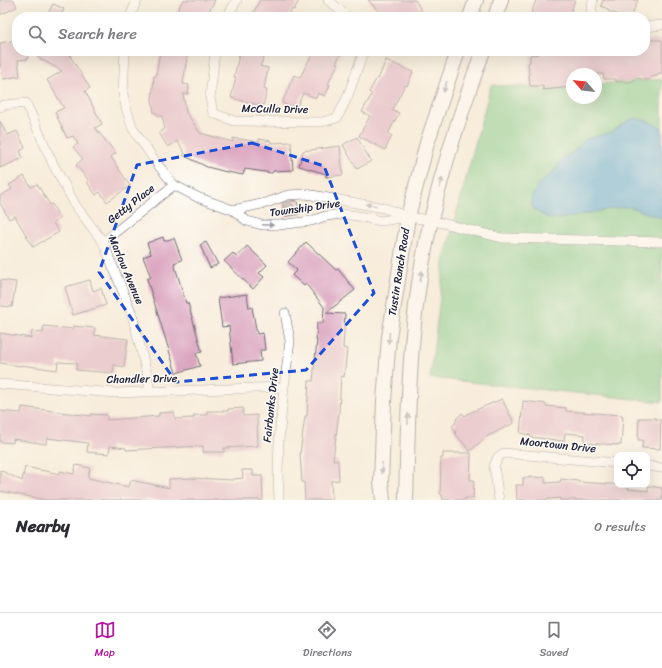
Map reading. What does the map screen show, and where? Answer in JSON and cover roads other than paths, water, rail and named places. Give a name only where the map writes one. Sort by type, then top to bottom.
[{"type":"main road","points":[[472,12],[476,0]]},
{"type":"main road","points":[[497,12],[501,0]]},
{"type":"main road","name":"Tustin Ranch Road","points":[[383,500],[384,408],[389,337],[408,217],[427,144],[456,56]]},
{"type":"main road","name":"Tustin Ranch Road","points":[[406,500],[411,356],[416,305],[430,220],[464,102],[480,56]]},
{"type":"street","points":[[132,12],[137,0]]},
{"type":"street","points":[[230,12],[238,0]]},
{"type":"street","points":[[328,0],[342,12]]},
{"type":"street","points":[[592,12],[593,0]]},
{"type":"street","points":[[650,26],[662,24]]},
{"type":"street","name":"Township Drive","points":[[125,56],[123,94],[133,129],[155,162],[174,185],[197,197],[233,210],[247,220],[262,225],[279,225],[311,221],[326,216],[342,214],[381,221],[408,217]]},
{"type":"street","name":"McCulla Drive","points":[[214,56],[210,98],[213,113],[234,120],[322,122],[337,118],[347,98],[362,56]]},
{"type":"street","name":"Marlow Avenue","points":[[0,107],[4,105],[26,103],[52,164],[76,206],[103,242],[132,314],[148,374],[150,392]]},
{"type":"street","name":"Getty Place","points":[[103,242],[174,185]]},
{"type":"street","name":"Township Drive","points":[[233,210],[270,201],[288,194],[306,194],[384,208],[408,217],[430,220]]},
{"type":"street","name":"Township Drive","points":[[297,202],[306,194]]},
{"type":"street","name":"Township Drive","points":[[270,201],[283,205]]},
{"type":"street","points":[[430,220],[502,238],[662,242]]},
{"type":"street","name":"Fairbanks Drive","points":[[279,500],[279,440],[290,341],[285,313]]},
{"type":"street","name":"Chandler Drive","points":[[0,384],[116,393],[284,387]]},
{"type":"street","name":"Moortown Drive","points":[[499,500],[494,466],[498,457],[504,453],[614,463]]},
{"type":"street","points":[[650,466],[662,468]]},
{"type":"water","points":[[637,118],[648,121],[662,128],[662,218],[630,207],[615,208],[559,219],[548,218],[535,210],[531,204],[532,197],[538,184],[552,174],[564,157],[573,152],[586,139],[612,132],[629,120]]},
{"type":"tunnel","points":[[283,205],[297,202]]}]
